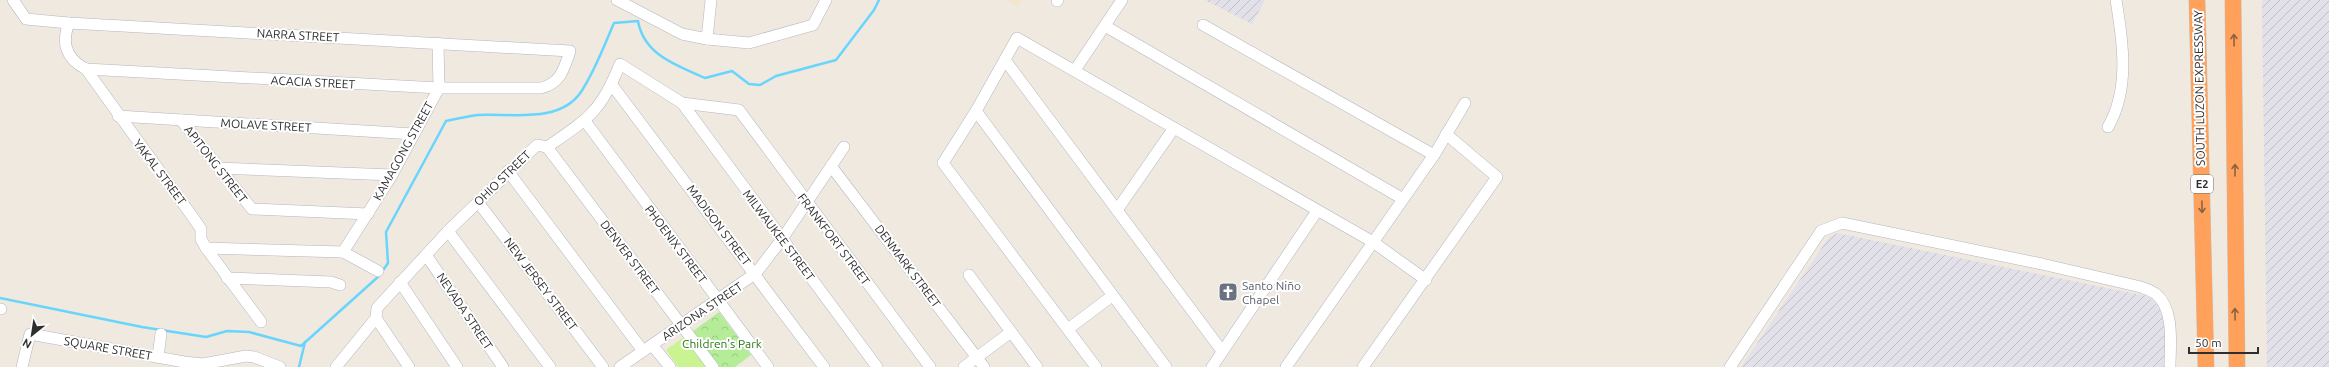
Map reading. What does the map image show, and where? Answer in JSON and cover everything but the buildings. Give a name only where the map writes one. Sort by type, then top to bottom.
[{"type":"highway","name":"SOUTH LUZON EXPRESSWAY","points":[[2197,0],[2206,367]]},
{"type":"highway","points":[[2233,0],[2237,367]]},
{"type":"street","name":"NARRA STREET","points":[[13,0],[26,19],[69,23],[570,51],[559,80],[551,86],[541,88]]},
{"type":"street","points":[[617,0],[682,34],[707,39],[749,43],[813,25],[826,0]]},
{"type":"street","points":[[707,39],[710,0]]},
{"type":"street","points":[[1076,70],[1122,0]]},
{"type":"street","points":[[2108,127],[2116,113],[2122,87],[2122,33],[2116,0]]},
{"type":"street","name":"YAKAL STREET","points":[[69,23],[65,34],[64,46],[70,57],[86,69],[118,116],[198,224],[201,229],[201,238],[206,248],[261,322]]},
{"type":"street","points":[[1203,25],[1434,155]]},
{"type":"street","points":[[1105,26],[1403,199]]},
{"type":"street","points":[[1096,367],[943,163],[976,111],[1017,38],[1076,70],[1316,211],[1373,242],[1426,280]]},
{"type":"street","name":"KAMAGONG STREET","points":[[343,252],[392,175],[438,88],[438,43]]},
{"type":"street","points":[[1005,60],[1222,351]]},
{"type":"street","name":"OHIO STREET","points":[[336,367],[376,318],[377,308],[448,231],[508,171],[537,145],[547,147],[585,122],[602,104],[612,85],[620,64],[682,103],[739,110]]},
{"type":"street","name":"ACACIA STREET","points":[[86,69],[438,88],[541,88]]},
{"type":"street","name":"MADISON STREET","points":[[612,85],[756,273],[824,367]]},
{"type":"street","name":"MILWAUKEE STREET","points":[[682,103],[877,367]]},
{"type":"street","points":[[1286,367],[1434,155],[1465,103]]},
{"type":"street","name":"FRANKFORT STREET","points":[[739,110],[930,367]]},
{"type":"street","points":[[976,111],[1166,367]]},
{"type":"street","name":"MOLAVE STREET","points":[[118,116],[414,134]]},
{"type":"street","name":"APITONG STREET","points":[[181,120],[252,209],[368,214]]},
{"type":"street","name":"PHOENIX STREET","points":[[585,122],[768,367]]},
{"type":"street","points":[[1117,210],[1174,128]]},
{"type":"street","points":[[1363,367],[1426,280],[1497,177],[1446,134]]},
{"type":"street","name":"DENVER STREET","points":[[547,147],[713,367]]},
{"type":"street","name":"ARIZONA STREET","points":[[620,367],[756,273],[782,239],[844,147]]},
{"type":"street","name":"DENMARK STREET","points":[[831,166],[984,367]]},
{"type":"street","points":[[219,168],[392,175]]},
{"type":"street","points":[[508,171],[648,348],[670,367]]},
{"type":"street","name":"NEW JERSEY STREET","points":[[478,202],[603,367]]},
{"type":"street","points":[[1212,367],[1316,211]]},
{"type":"street","points":[[1730,367],[1821,231],[1842,223],[2042,264],[2141,287],[2156,294],[2166,307],[2169,323],[2170,367]]},
{"type":"street","points":[[448,231],[550,367]]},
{"type":"street","points":[[206,248],[343,252],[378,271]]},
{"type":"street","name":"NEVADA STREET","points":[[426,255],[503,367]]},
{"type":"street","points":[[968,275],[1037,367]]},
{"type":"street","points":[[227,278],[331,282],[340,285]]},
{"type":"street","points":[[400,282],[457,367]]},
{"type":"street","points":[[1068,330],[1112,296]]},
{"type":"street","points":[[376,318],[409,367]]},
{"type":"street","points":[[964,367],[1011,332]]},
{"type":"street","name":"SQUARE STREET","points":[[22,367],[30,334],[158,356],[184,364],[228,363],[254,357],[276,366]]},
{"type":"street","points":[[158,356],[161,334]]},
{"type":"shaded area","points":[[1005,0],[1022,0],[1018,7]]},
{"type":"shaded area","points":[[1205,0],[1265,0],[1252,24]]},
{"type":"shaded area","points":[[2262,0],[2329,0],[2329,367],[2267,367]]},
{"type":"shaded area","points":[[1837,233],[2146,296],[2155,302],[2161,311],[2165,328],[2166,367],[1741,367],[1829,237]]},
{"type":"green space","name":"Children's Park","points":[[719,312],[751,355],[735,367],[718,367],[692,332]]},
{"type":"green space","points":[[684,337],[706,367],[678,367],[666,350]]},
{"type":"waterway","points":[[0,298],[142,327],[206,337],[227,331],[249,332],[301,346],[379,276],[388,263],[386,232],[446,121],[478,115],[534,115],[560,109],[572,102],[581,92],[595,67],[614,23],[638,21],[641,33],[654,51],[673,63],[705,78],[732,71],[749,84],[760,85],[776,76],[836,60],[874,10],[879,0]]},
{"type":"waterway","points":[[299,367],[305,342]]},
{"type":"place","name":"Santo Niño Chapel","points":[[1228,292]]}]
